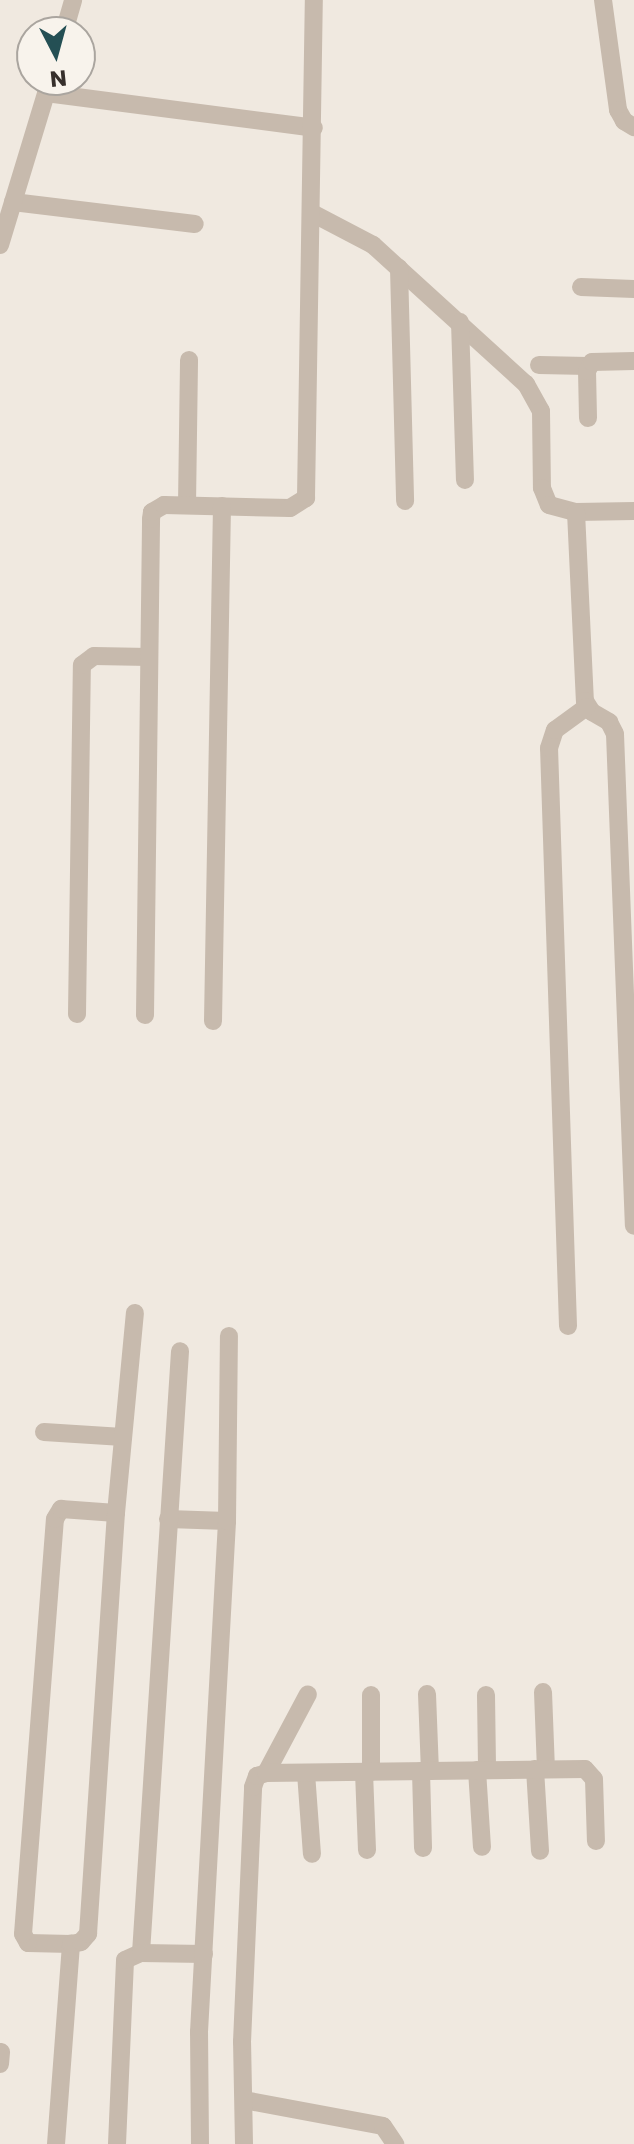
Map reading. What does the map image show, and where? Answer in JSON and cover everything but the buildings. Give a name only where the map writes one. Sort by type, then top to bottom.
[{"type":"street","points":[[145,1015],[152,512],[164,505],[290,508],[306,498],[314,0]]},
{"type":"street","points":[[603,0],[618,110],[624,121],[634,127]]},
{"type":"street","points":[[96,94],[314,128]]},
{"type":"street","points":[[0,245],[45,96]]},
{"type":"street","points":[[13,202],[195,224]]},
{"type":"street","points":[[312,213],[361,237],[399,268],[535,395],[541,411],[545,498],[554,509],[576,512],[634,511]]},
{"type":"street","points":[[399,268],[405,501]]},
{"type":"street","points":[[581,287],[634,289]]},
{"type":"street","points":[[460,322],[465,480]]},
{"type":"street","points":[[187,505],[189,360]]},
{"type":"street","points":[[539,365],[588,366],[597,360],[634,361]]},
{"type":"street","points":[[588,366],[588,418]]},
{"type":"street","points":[[213,1021],[222,506]]},
{"type":"street","points":[[576,512],[587,707]]},
{"type":"street","points":[[77,1014],[82,665],[94,656],[149,657]]},
{"type":"street","points":[[587,707],[609,722],[615,734],[634,1226]]},
{"type":"street","points":[[568,1326],[549,748],[555,730],[587,707]]},
{"type":"street","points":[[116,1513],[61,1509],[55,1519],[23,1934],[28,1943],[71,1944],[81,1942],[88,1934],[116,1513],[135,1313]]},
{"type":"street","points":[[200,2144],[199,2032],[227,1521],[229,1336]]},
{"type":"street","points":[[141,1953],[180,1351]]},
{"type":"street","points":[[44,1432],[123,1437]]},
{"type":"street","points":[[168,1519],[227,1521]]},
{"type":"street","points":[[540,1851],[543,1692]]},
{"type":"street","points":[[266,1773],[308,1694]]},
{"type":"street","points":[[423,1848],[427,1694]]},
{"type":"street","points":[[367,1850],[371,1695]]},
{"type":"street","points":[[482,1847],[486,1695]]},
{"type":"street","points":[[244,2144],[242,2042],[253,1787],[257,1776],[266,1773],[590,1771],[596,1841]]},
{"type":"street","points":[[306,1773],[312,1854]]},
{"type":"street","points":[[56,2144],[71,1944]]},
{"type":"street","points":[[117,2144],[122,1967],[129,1956],[141,1953],[204,1954]]},
{"type":"street","points":[[0,2064],[1,2052]]},
{"type":"street","points":[[244,2100],[383,2126],[395,2144]]}]
